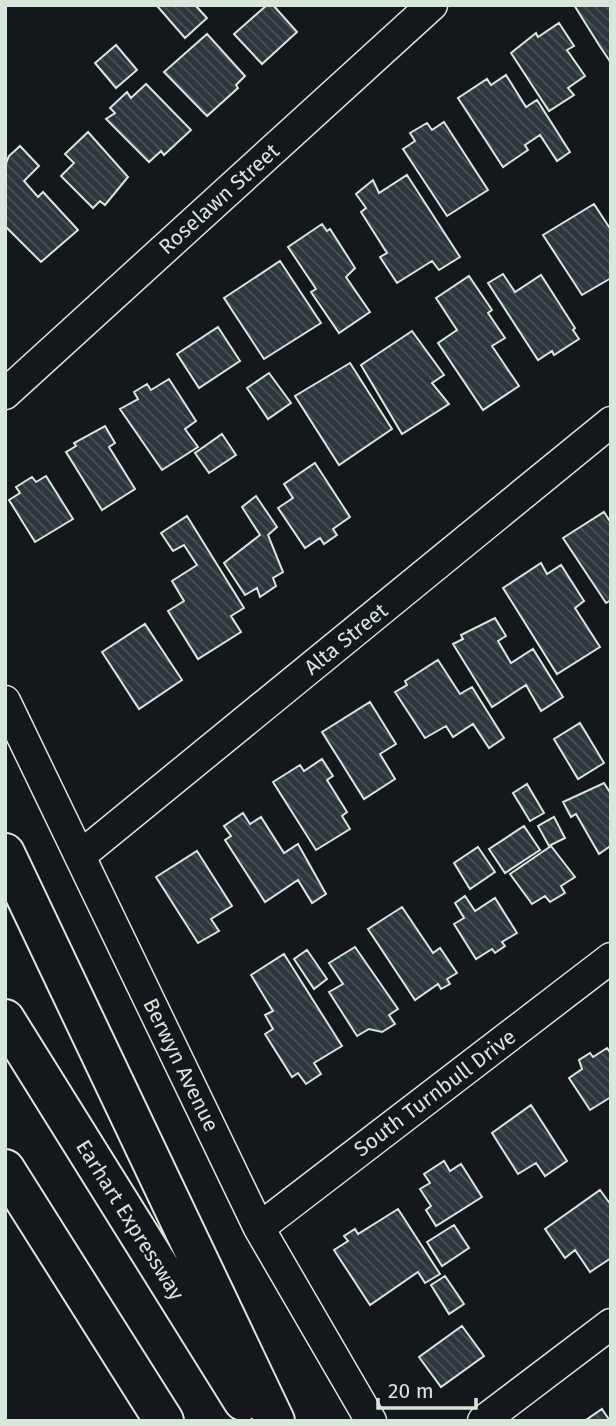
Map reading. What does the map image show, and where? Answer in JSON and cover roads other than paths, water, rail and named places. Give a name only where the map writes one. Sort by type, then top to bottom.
[{"type":"highway","points":[[5,853],[275,1421]]},
{"type":"highway","name":"Earhart Expressway","points":[[5,1019],[255,1421]]},
{"type":"highway","points":[[5,1169],[164,1421]]},
{"type":"highway","points":[[5,1177],[36,1219]]},
{"type":"street","name":"Roselawn Street","points":[[5,394],[432,5]]},
{"type":"street","name":"Alta Street","points":[[80,856],[611,422]]},
{"type":"street","name":"Berwyn Avenue","points":[[5,701],[259,1228],[371,1421]]},
{"type":"street","name":"South Turnbull Drive","points":[[259,1228],[611,958]]},
{"type":"street","points":[[483,1421],[611,1324]]}]
